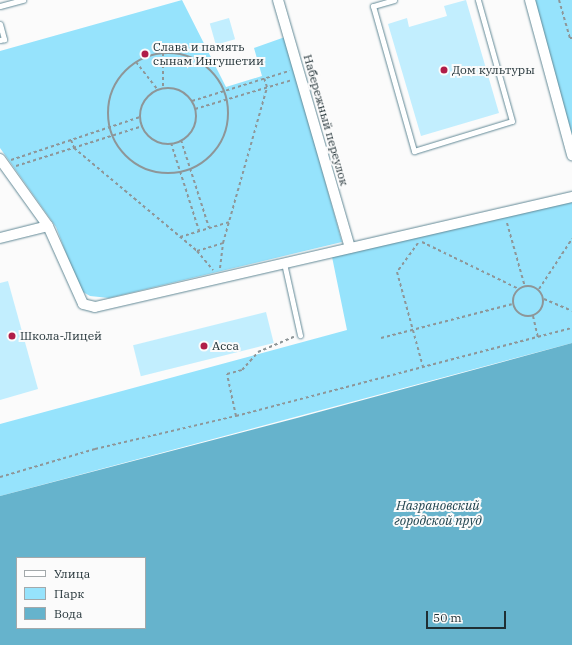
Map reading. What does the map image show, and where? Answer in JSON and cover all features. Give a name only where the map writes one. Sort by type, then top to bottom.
[{"type":"street","name":"Набережный переулок","points":[[278,0],[350,248]]},
{"type":"street","points":[[530,0],[572,155]]},
{"type":"street","points":[[3,164],[48,226],[83,304],[95,307],[572,197]]},
{"type":"street","points":[[0,238],[48,226]]},
{"type":"lane","points":[[0,6],[23,0]]},
{"type":"lane","points":[[394,0],[373,6],[414,151],[512,121],[478,0]]},
{"type":"lane","points":[[0,24],[4,38],[0,40]]},
{"type":"lane","points":[[284,263],[300,335]]},
{"type":"path","points":[[559,0],[570,38],[572,38]]},
{"type":"path","points":[[163,53],[163,88]]},
{"type":"path","points":[[163,53],[180,53],[199,60],[214,73],[225,90],[227,99],[229,116],[225,133],[217,148],[209,156],[190,169],[180,172],[159,173],[139,166],[123,153],[112,136],[109,127],[107,107],[113,87],[124,71],[140,59],[163,53]]},
{"type":"path","points":[[136,62],[158,90]]},
{"type":"path","points":[[192,100],[264,78],[299,73]]},
{"type":"path","points":[[195,109],[268,87],[299,73]]},
{"type":"path","points":[[219,278],[223,243],[268,87],[264,78]]},
{"type":"path","points":[[163,88],[179,90],[192,100],[195,109],[196,121],[192,130],[181,140],[171,143],[160,142],[152,138],[143,126],[140,117],[142,107],[146,99],[163,88]]},
{"type":"path","points":[[3,164],[140,117]]},
{"type":"path","points":[[3,164],[74,148],[143,126]]},
{"type":"path","points":[[71,140],[74,148],[197,251],[219,278]]},
{"type":"path","points":[[181,140],[209,228]]},
{"type":"path","points":[[171,143],[199,231]]},
{"type":"path","points":[[504,212],[525,287]]},
{"type":"path","points":[[180,237],[229,222]]},
{"type":"path","points":[[539,289],[572,239]]},
{"type":"path","points":[[423,367],[397,272],[420,241],[519,289]]},
{"type":"path","points":[[197,251],[223,243]]},
{"type":"path","points":[[544,299],[541,310],[533,316],[518,314],[512,304],[513,298],[519,289],[529,286],[539,289],[544,299],[572,311]]},
{"type":"path","points":[[381,338],[512,304]]},
{"type":"path","points":[[533,316],[538,337]]},
{"type":"path","points":[[0,477],[96,449],[236,416],[572,328]]},
{"type":"path","points":[[236,416],[227,374],[242,370],[258,352],[300,335]]},
{"type":"green space","points":[[182,0],[226,87],[262,76],[254,48],[285,37],[342,242],[109,298],[90,296],[83,292],[77,282],[56,227],[0,148],[0,51]]},
{"type":"green space","points":[[530,0],[572,0],[572,155]]},
{"type":"green space","points":[[572,197],[572,343],[0,496],[0,424],[347,330],[331,252]]},
{"type":"water","name":"Назрановский городской пруд","points":[[572,343],[572,645],[0,645],[0,496],[297,418]]},
{"type":"building","name":"Дом культуры","points":[[466,0],[499,113],[421,136],[388,24],[407,18],[409,27],[447,16],[444,6]]},
{"type":"building","points":[[229,18],[235,39],[216,45],[210,24]]},
{"type":"building","name":"Школа-Лицей","points":[[8,281],[38,389],[0,400],[0,283]]},
{"type":"building","name":"Асса","points":[[266,312],[274,343],[141,376],[133,345]]},
{"type":"place","name":"Слава и память сынам Ингушетии","points":[[145,54]]},
{"type":"place","name":"Дом культуры","points":[[444,70]]},
{"type":"place","name":"Школа-Лицей","points":[[12,336]]},
{"type":"place","name":"Асса","points":[[204,346]]}]
